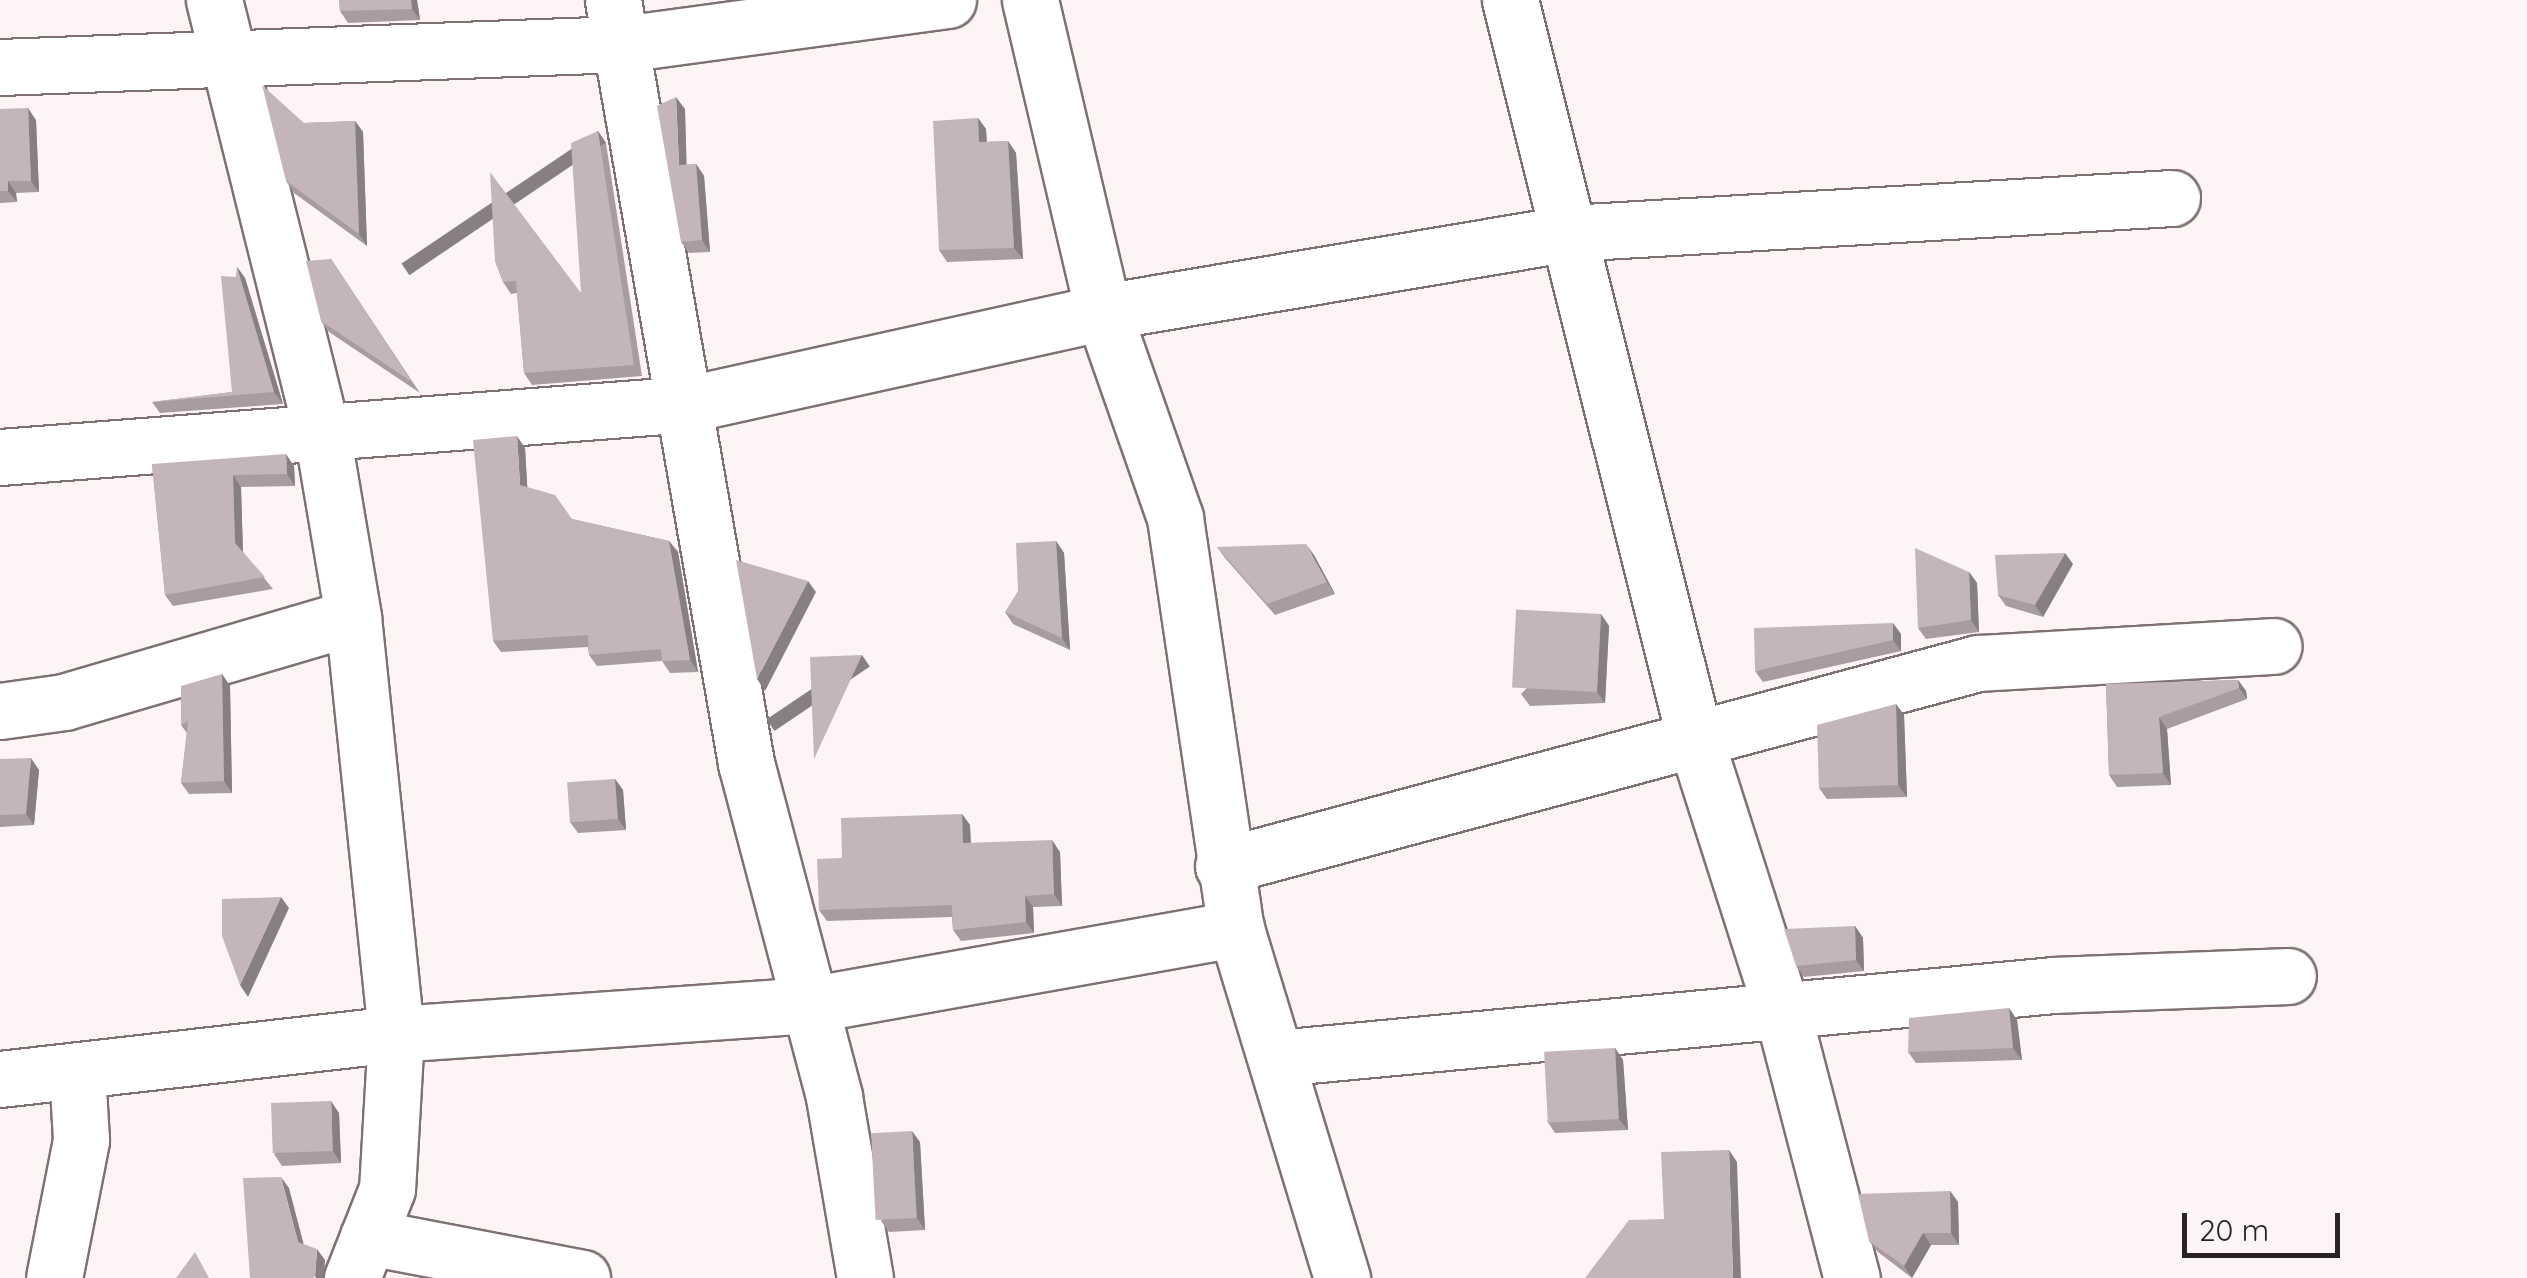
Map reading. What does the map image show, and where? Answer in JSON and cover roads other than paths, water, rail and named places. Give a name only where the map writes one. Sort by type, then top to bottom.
[{"type":"street","points":[[214,0],[322,433],[353,617],[396,1034],[387,1189],[360,1258],[582,1278]]},
{"type":"street","points":[[0,67],[228,60],[617,22],[948,0]]},
{"type":"street","points":[[1030,0],[1103,312],[1174,518],[1223,866],[1236,929],[1342,1278]]},
{"type":"street","points":[[1510,0],[1694,735],[1783,1014],[1852,1278]]},
{"type":"street","points":[[617,22],[689,404],[746,763],[834,1097],[865,1278]]},
{"type":"street","points":[[0,457],[689,404],[1103,312],[1568,233],[2172,198]]},
{"type":"street","points":[[0,710],[64,702],[353,617]]},
{"type":"street","points":[[1223,866],[1694,735],[1978,663],[2274,646]]},
{"type":"street","points":[[0,1079],[396,1034],[808,1005],[1236,929]]},
{"type":"street","points":[[1277,1058],[1783,1014],[2054,984],[2288,976]]},
{"type":"street","points":[[54,1278],[81,1140],[77,1070]]}]
